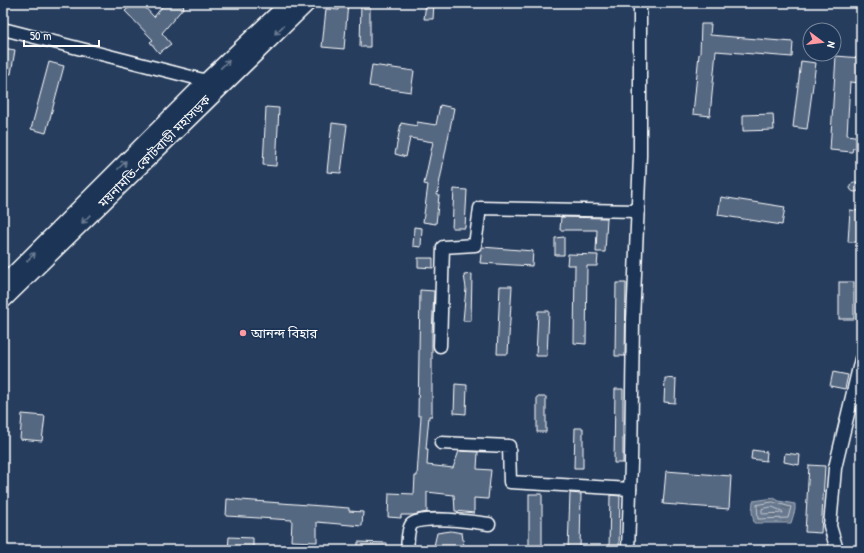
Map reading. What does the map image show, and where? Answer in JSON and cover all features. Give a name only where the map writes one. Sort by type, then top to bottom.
[{"type":"main road","name":"ময়নামতি–কোটবাড়ী মহাসড়ক","points":[[3,300],[211,87],[289,3]]},
{"type":"main road","name":"ময়নামতি–কোটবাড়ী মহাসড়ক","points":[[3,285],[211,87],[307,3]]},
{"type":"street","points":[[628,550],[633,321],[640,156],[640,3]]},
{"type":"street","points":[[3,29],[211,87]]},
{"type":"street","points":[[440,346],[443,247],[475,245],[480,208],[638,211]]},
{"type":"street","points":[[836,550],[830,526],[835,468],[861,359]]},
{"type":"street","points":[[441,443],[509,446],[510,482],[630,489]]},
{"type":"street","points":[[407,550],[409,531],[412,524],[415,522],[430,519],[489,524]]},
{"type":"water","points":[[774,498],[779,501],[795,504],[795,510],[791,523],[754,523],[752,512],[753,501]]},
{"type":"water","points":[[765,546],[778,547],[784,550],[743,550]]},
{"type":"building","points":[[134,3],[141,3],[154,17],[165,3],[180,3],[184,7],[162,33],[171,44],[159,53],[150,42],[153,40],[125,11]]},
{"type":"building","points":[[340,3],[348,3],[344,49],[322,47],[326,9],[339,10]]},
{"type":"building","points":[[361,3],[370,3],[370,47],[360,47]]},
{"type":"building","points":[[426,3],[434,3],[433,19],[424,19]]},
{"type":"building","points":[[701,24],[711,24],[710,35],[793,42],[792,57],[716,51],[710,116],[693,114],[700,54]]},
{"type":"building","points":[[3,48],[15,50],[11,74],[3,73]]},
{"type":"building","points":[[842,56],[861,58],[861,83],[850,82],[847,135],[861,137],[861,149],[853,148],[852,152],[830,150],[836,62],[842,62]]},
{"type":"building","points":[[801,61],[816,63],[807,129],[793,127]]},
{"type":"building","points":[[49,62],[64,66],[46,133],[31,129]]},
{"type":"building","points":[[372,65],[414,71],[411,92],[369,86]]},
{"type":"building","points":[[440,105],[454,108],[437,195],[439,195],[436,224],[423,222],[428,185],[424,184],[433,142],[410,138],[406,157],[395,154],[401,123],[417,126],[417,122],[436,125]]},
{"type":"building","points":[[266,107],[279,108],[276,166],[263,165]]},
{"type":"building","points":[[773,114],[774,130],[743,131],[743,115]]},
{"type":"building","points":[[332,123],[347,125],[341,173],[327,172]]},
{"type":"building","points":[[855,182],[860,187],[855,192],[850,187]]},
{"type":"building","points":[[454,189],[467,190],[465,228],[452,228]]},
{"type":"building","points":[[721,197],[785,207],[782,225],[718,215]]},
{"type":"building","points":[[850,210],[860,211],[858,242],[848,242]]},
{"type":"building","points":[[561,217],[607,218],[605,252],[596,252],[597,230],[560,230]]},
{"type":"building","points":[[414,227],[422,228],[421,247],[413,246]]},
{"type":"building","points":[[564,237],[564,255],[555,255],[555,238]]},
{"type":"building","points":[[482,247],[533,251],[532,266],[480,263]]},
{"type":"building","points":[[568,254],[598,255],[597,266],[587,266],[586,344],[574,343],[575,265],[567,265]]},
{"type":"building","points":[[418,258],[433,258],[433,268],[418,267]]},
{"type":"building","points":[[472,274],[471,321],[463,321],[466,288],[464,275]]},
{"type":"building","points":[[839,282],[854,282],[854,319],[839,319]]},
{"type":"building","points":[[616,283],[626,283],[625,356],[615,356]]},
{"type":"building","points":[[500,286],[512,286],[508,354],[497,354]]},
{"type":"building","points":[[420,290],[434,291],[432,334],[432,416],[429,416],[426,449],[428,449],[427,465],[453,468],[459,451],[478,452],[477,469],[491,470],[488,499],[474,498],[474,513],[455,511],[454,495],[427,492],[427,512],[413,515],[401,515],[401,518],[388,517],[389,493],[414,494],[415,476],[417,476],[421,416],[418,416]]},
{"type":"building","points":[[538,311],[549,311],[547,356],[536,356]]},
{"type":"building","points":[[833,372],[848,375],[845,389],[830,386]]},
{"type":"building","points":[[665,378],[676,379],[675,403],[664,402]]},
{"type":"building","points":[[455,384],[467,385],[466,414],[454,413]]},
{"type":"building","points":[[615,389],[623,389],[623,463],[614,463]]},
{"type":"building","points":[[537,397],[546,397],[546,432],[537,432]]},
{"type":"building","points":[[22,414],[45,416],[42,441],[20,439]]},
{"type":"building","points":[[575,428],[583,428],[583,468],[574,468]]},
{"type":"building","points":[[752,450],[767,452],[766,461],[751,459]]},
{"type":"building","points":[[785,453],[800,455],[799,465],[784,462]]},
{"type":"building","points":[[809,465],[825,466],[821,533],[805,532]]},
{"type":"building","points":[[666,471],[731,476],[729,509],[663,504]]},
{"type":"building","points":[[570,493],[581,494],[580,550],[568,550]]},
{"type":"building","points":[[529,494],[542,494],[542,550],[529,550]]},
{"type":"building","points":[[610,495],[620,496],[619,550],[609,550]]},
{"type":"building","points":[[227,499],[349,508],[349,511],[363,512],[362,526],[317,522],[317,542],[291,541],[292,520],[226,516]]},
{"type":"building","points":[[451,531],[462,533],[464,546],[460,546],[459,550],[433,550],[437,533]]},
{"type":"building","points":[[229,537],[253,538],[253,550],[228,550]]},
{"type":"building","points":[[358,542],[387,543],[387,550],[358,550]]},
{"type":"place","name":"আনন্দ বিহার","points":[[243,333]]}]
